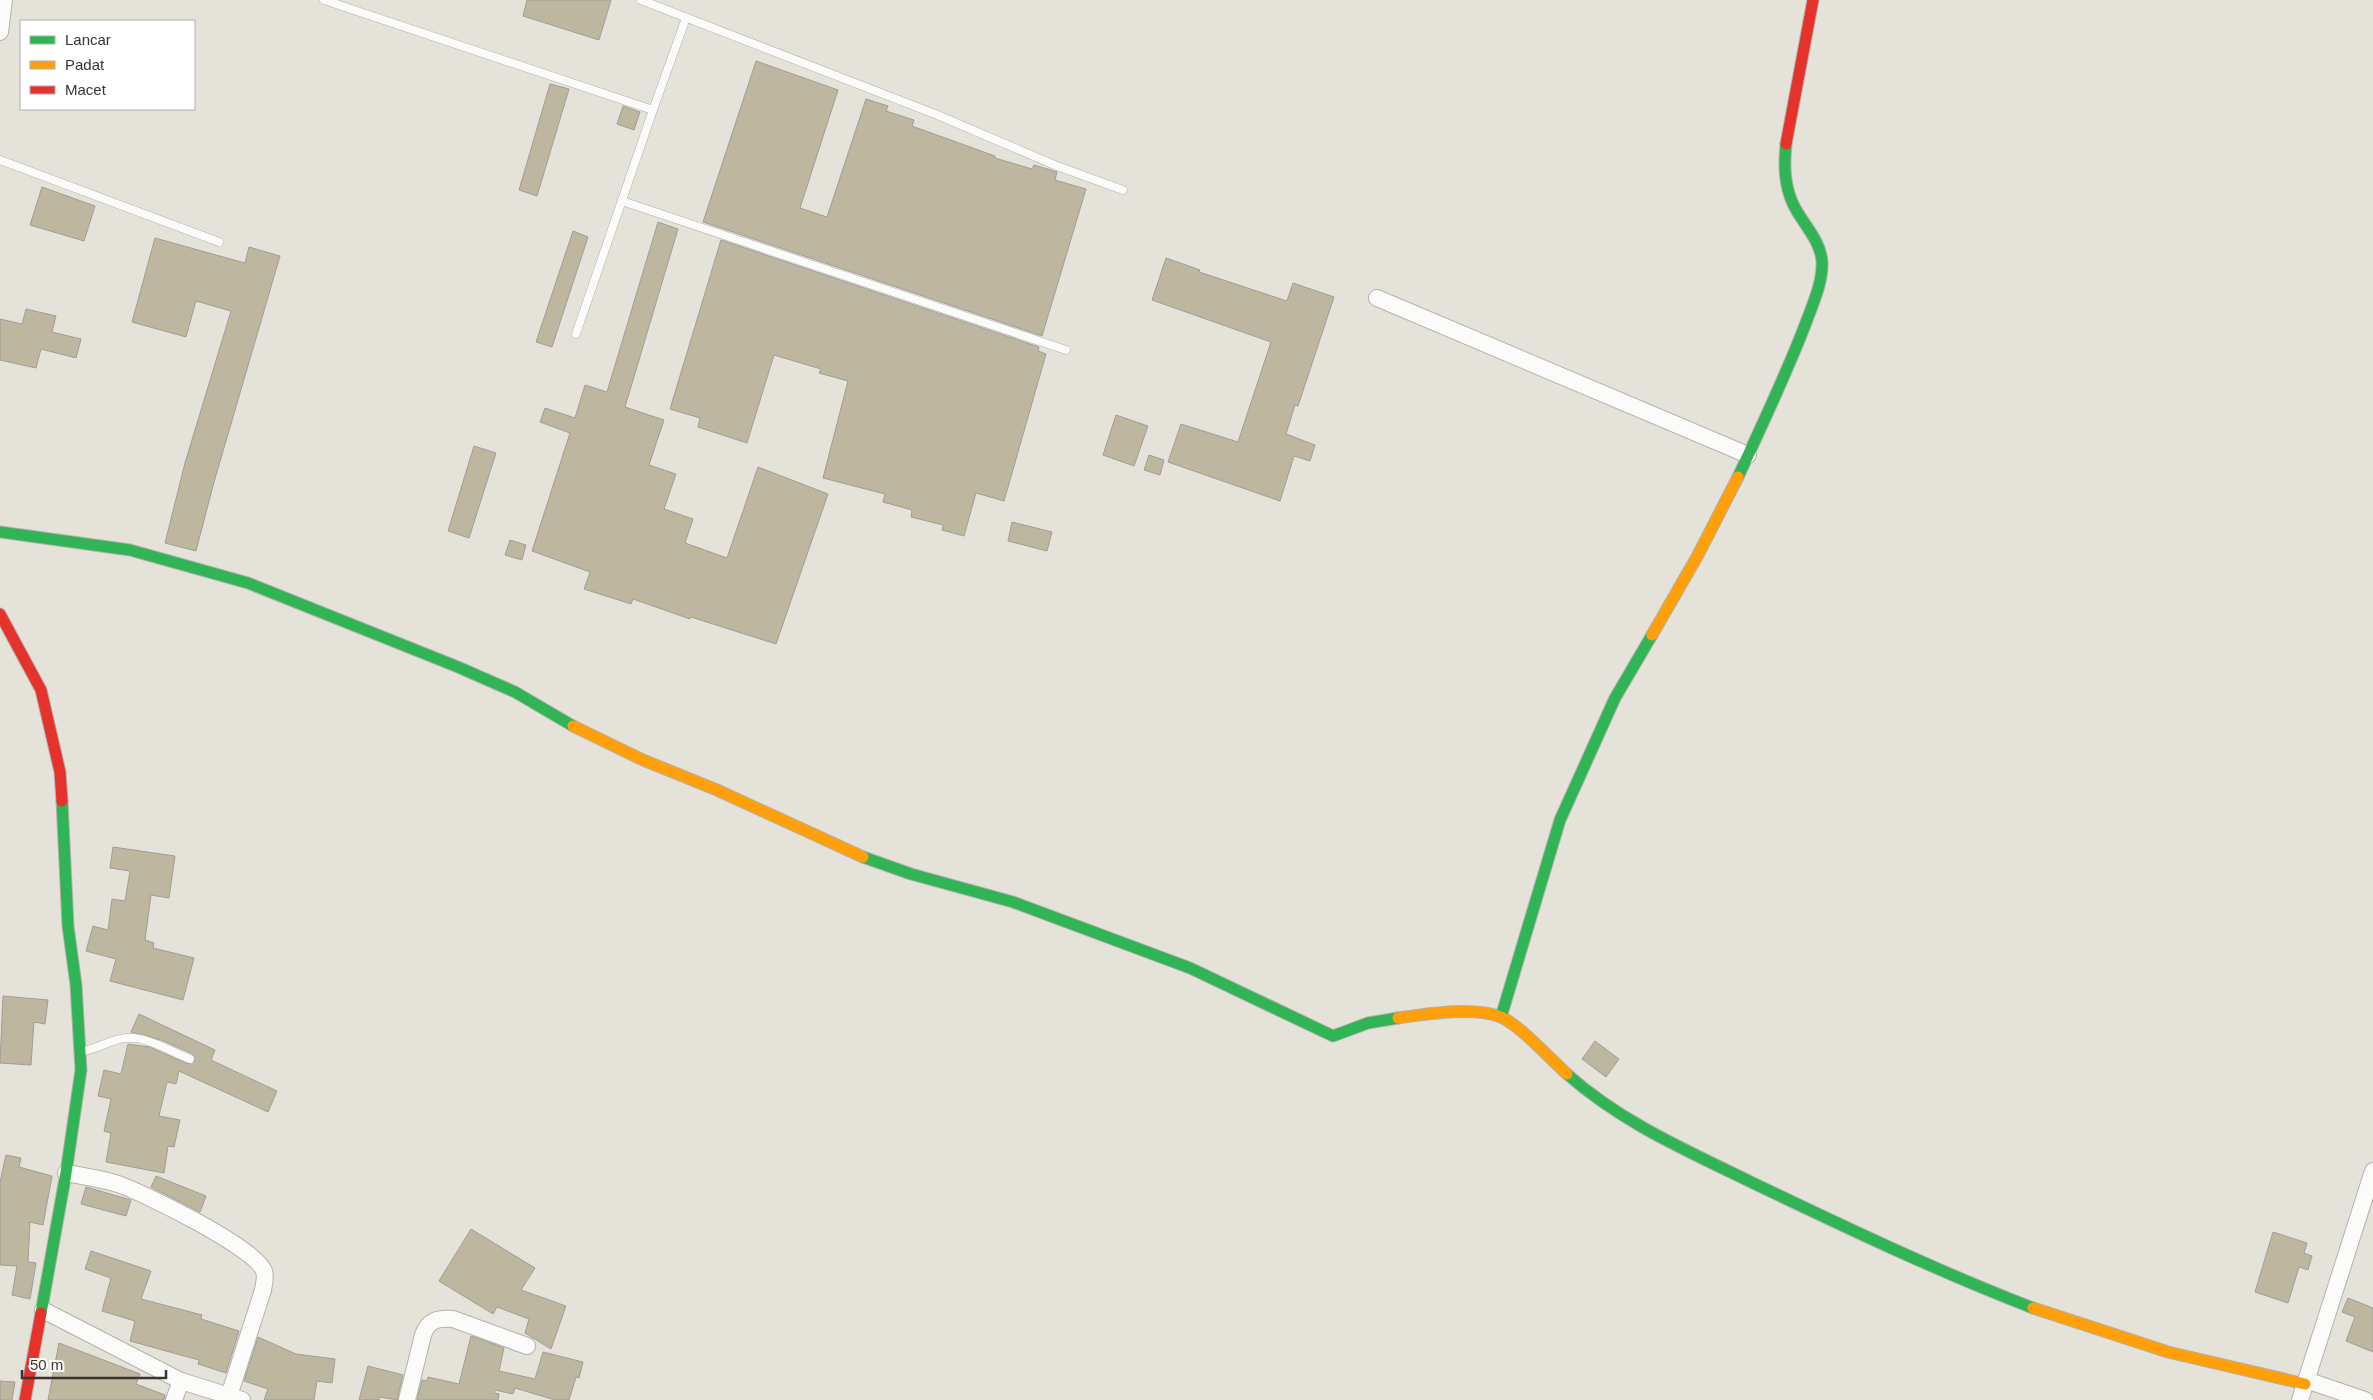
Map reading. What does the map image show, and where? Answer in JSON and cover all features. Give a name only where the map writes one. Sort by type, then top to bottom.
[{"type":"street","points":[[0,32],[4,0]]},
{"type":"street","points":[[1501,1018],[1560,820],[1615,698],[1698,555],[1748,455],[1796,349],[1822,274],[1819,247],[1793,204],[1784,168],[1786,142],[1813,0]]},
{"type":"street","points":[[1377,298],[1748,455]]},
{"type":"street","points":[[0,532],[130,550],[204,569],[248,583],[507,688],[572,725],[643,760],[744,801],[858,856],[912,874],[998,897],[1190,968],[1333,1036],[1348,1027],[1381,1019],[1459,1013],[1501,1018],[1571,1078],[1610,1107],[1652,1133],[1845,1228],[2024,1304],[2122,1339],[2190,1358],[2307,1379],[2364,1400]]},
{"type":"street","points":[[0,614],[41,690],[49,717],[60,772],[68,926],[76,985],[80,1051],[80,1090],[26,1400]]},
{"type":"street","points":[[2300,1400],[2373,1171]]},
{"type":"street","points":[[43,1310],[182,1381],[235,1398],[263,1290],[264,1272],[260,1263],[253,1256],[219,1235],[164,1204],[117,1184],[66,1172]]},
{"type":"street","points":[[407,1400],[423,1335],[426,1326],[432,1321],[442,1318],[453,1319],[527,1346]]},
{"type":"street","points":[[174,1400],[182,1381]]},
{"type":"lane","points":[[324,0],[653,110]]},
{"type":"lane","points":[[641,0],[935,114],[1057,166],[1123,190]]},
{"type":"lane","points":[[576,334],[686,18]]},
{"type":"lane","points":[[0,160],[219,242]]},
{"type":"lane","points":[[622,201],[1066,350]]},
{"type":"lane","points":[[80,1051],[94,1050],[115,1040],[127,1038],[148,1042],[190,1059]]},
{"type":"building","points":[[527,0],[611,0],[599,40],[523,16]]},
{"type":"building","points":[[756,61],[838,90],[800,208],[827,217],[866,99],[888,106],[886,111],[914,120],[912,126],[995,156],[995,158],[1032,169],[1034,165],[1057,172],[1055,180],[1086,189],[1042,336],[703,222]]},
{"type":"building","points":[[550,84],[569,89],[537,196],[519,190]]},
{"type":"building","points":[[623,106],[640,112],[634,130],[617,124]]},
{"type":"building","points":[[42,187],[95,206],[84,241],[30,225]]},
{"type":"building","points":[[658,222],[678,229],[625,407],[664,420],[649,465],[676,474],[664,509],[693,519],[685,543],[727,558],[758,467],[828,494],[776,644],[691,617],[690,619],[633,599],[631,604],[584,589],[590,572],[532,551],[570,433],[540,422],[545,408],[575,418],[585,385],[607,392]]},
{"type":"building","points":[[573,231],[588,237],[552,347],[536,342]]},
{"type":"building","points":[[155,238],[245,263],[249,247],[280,256],[214,482],[196,551],[165,543],[185,463],[231,311],[196,301],[186,337],[132,322]]},
{"type":"building","points":[[721,240],[1039,347],[1038,351],[1046,354],[1004,501],[976,493],[964,536],[942,530],[943,525],[911,517],[912,510],[883,502],[885,494],[823,478],[848,381],[819,373],[821,369],[774,355],[747,443],[698,427],[700,418],[670,409]]},
{"type":"building","points":[[1166,258],[1200,270],[1199,272],[1287,301],[1293,283],[1334,297],[1298,406],[1295,405],[1286,434],[1315,445],[1310,461],[1294,456],[1280,501],[1168,462],[1181,424],[1238,442],[1271,342],[1152,300]]},
{"type":"building","points":[[26,309],[56,316],[52,332],[81,339],[76,358],[41,349],[36,368],[0,360],[0,319],[22,324]]},
{"type":"building","points":[[1116,415],[1148,426],[1134,466],[1103,455]]},
{"type":"building","points":[[474,446],[496,453],[469,538],[448,531]]},
{"type":"building","points":[[1149,455],[1164,460],[1160,475],[1144,470]]},
{"type":"building","points":[[1012,522],[1052,532],[1047,551],[1008,541]]},
{"type":"building","points":[[510,540],[526,545],[522,560],[505,555]]},
{"type":"building","points":[[113,847],[175,856],[169,898],[151,895],[145,940],[154,943],[153,948],[194,958],[183,1000],[110,981],[116,959],[86,951],[93,926],[108,930],[112,899],[125,901],[130,871],[110,868]]},
{"type":"building","points":[[3,996],[48,1000],[45,1024],[34,1022],[31,1065],[0,1063]]},
{"type":"building","points":[[139,1014],[215,1050],[211,1060],[277,1091],[268,1112],[179,1071],[176,1084],[167,1082],[159,1116],[180,1120],[174,1147],[168,1146],[164,1173],[106,1162],[111,1133],[104,1131],[111,1099],[98,1096],[104,1070],[121,1074],[128,1044],[149,1047],[188,1064],[195,1061],[193,1054],[161,1040],[131,1032]]},
{"type":"building","points":[[1595,1041],[1619,1059],[1606,1077],[1582,1059]]},
{"type":"building","points":[[6,1155],[21,1158],[19,1167],[52,1176],[43,1225],[30,1222],[28,1262],[36,1263],[30,1299],[12,1295],[17,1266],[0,1265],[0,1182]]},
{"type":"building","points":[[156,1176],[206,1196],[200,1212],[151,1187]]},
{"type":"building","points":[[86,1187],[131,1200],[126,1216],[81,1204]]},
{"type":"building","points":[[471,1229],[535,1268],[521,1290],[566,1306],[551,1349],[525,1333],[529,1319],[497,1307],[493,1314],[439,1281]]},
{"type":"building","points":[[2273,1232],[2307,1243],[2304,1253],[2312,1256],[2308,1270],[2299,1267],[2288,1303],[2255,1292]]},
{"type":"building","points":[[91,1251],[151,1271],[141,1299],[202,1315],[201,1319],[239,1331],[226,1373],[198,1364],[199,1360],[130,1341],[135,1321],[102,1311],[111,1278],[85,1269]]},
{"type":"building","points":[[2348,1298],[2373,1308],[2373,1352],[2346,1341],[2355,1317],[2342,1312]]},
{"type":"building","points":[[471,1336],[504,1348],[499,1371],[535,1379],[543,1352],[583,1362],[579,1378],[576,1377],[569,1400],[555,1400],[515,1388],[513,1394],[495,1390],[494,1393],[499,1394],[498,1400],[417,1400],[422,1380],[427,1381],[428,1377],[459,1384]]},
{"type":"building","points":[[258,1337],[296,1354],[335,1359],[332,1383],[317,1381],[314,1400],[264,1400],[268,1389],[244,1381]]},
{"type":"building","points":[[59,1343],[140,1374],[136,1384],[165,1395],[164,1400],[48,1400]]},
{"type":"building","points":[[368,1366],[403,1375],[397,1400],[380,1397],[379,1400],[359,1400]]},
{"type":"building","points":[[0,1381],[15,1382],[12,1400],[0,1400]]},
{"type":"traffic: fast","points":[[1738,477],[1791,360],[1820,283],[1821,253],[1793,204],[1786,182],[1786,144]]},
{"type":"traffic: fast","points":[[0,532],[130,550],[248,583],[458,667],[515,692],[573,726]]},
{"type":"traffic: fast","points":[[1501,1017],[1560,820],[1615,698],[1652,635]]},
{"type":"traffic: fast","points":[[41,1313],[66,1173],[81,1070],[76,985],[68,926],[62,801]]},
{"type":"traffic: fast","points":[[863,857],[911,874],[1013,902],[1190,968],[1333,1036],[1368,1023],[1398,1018]]},
{"type":"traffic: fast","points":[[1567,1074],[1610,1107],[1656,1135],[1891,1248],[2033,1308]]},
{"type":"traffic: slow","points":[[1652,635],[1698,555],[1738,477]]},
{"type":"traffic: slow","points":[[573,726],[643,760],[717,790],[863,857]]},
{"type":"traffic: slow","points":[[1398,1018],[1464,1011],[1501,1017],[1526,1035],[1567,1074]]},
{"type":"traffic: slow","points":[[2033,1308],[2168,1352],[2305,1384]]},
{"type":"traffic: jam","points":[[1786,144],[1813,0]]},
{"type":"traffic: jam","points":[[0,614],[41,690],[60,772],[62,801]]},
{"type":"traffic: jam","points":[[25,1400],[41,1313]]}]
